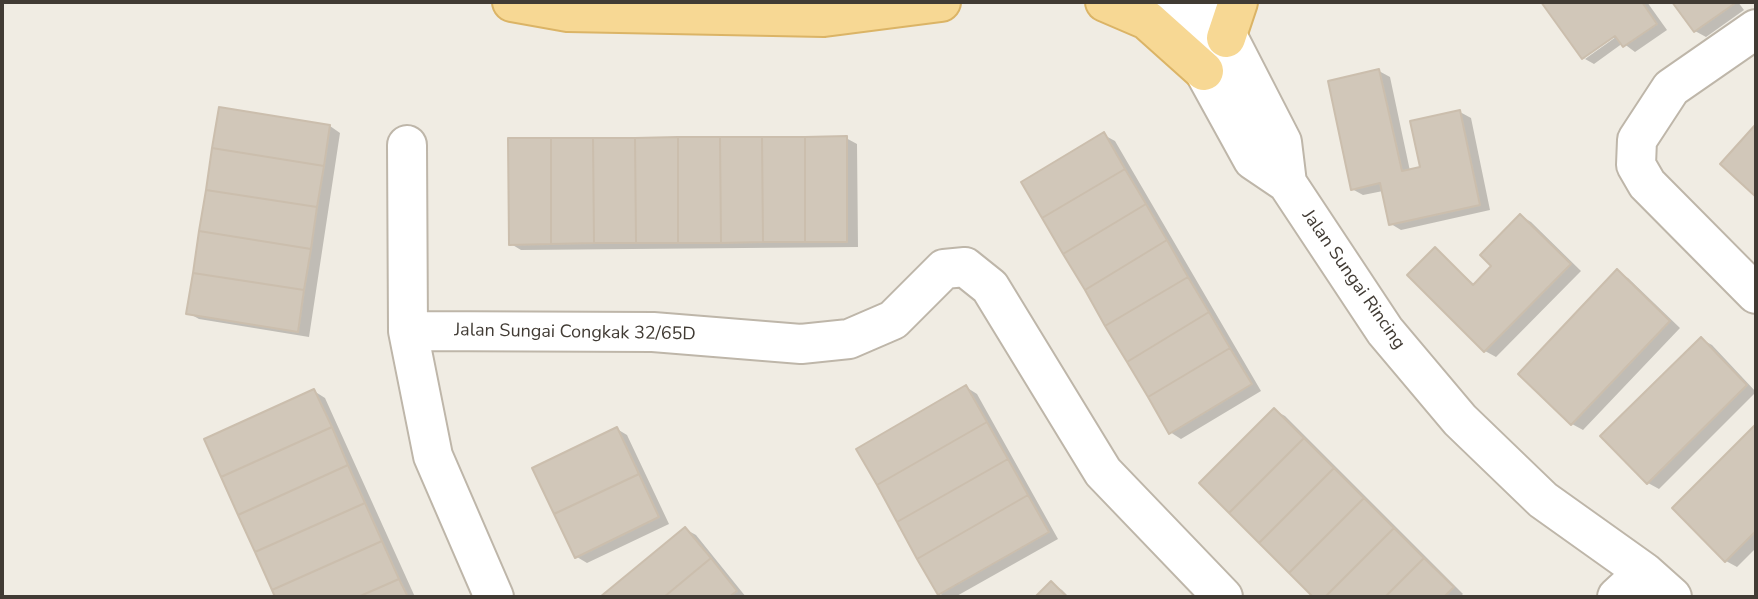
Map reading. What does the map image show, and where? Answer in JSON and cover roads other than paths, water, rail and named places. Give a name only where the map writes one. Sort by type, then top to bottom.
[{"type":"main road","points":[[512,2],[568,12],[824,16],[942,2]]},
{"type":"main road","points":[[1105,2],[1147,20],[1204,71]]},
{"type":"main road","points":[[1226,38],[1238,2]]},
{"type":"street","name":"Jalan Sungai Rincing","points":[[1174,2],[1204,71],[1253,160],[1287,183],[1385,331],[1460,420],[1631,584],[1672,597]]},
{"type":"street","name":"Jalan Sungai Rincing","points":[[1210,2],[1226,38],[1282,142],[1287,183]]},
{"type":"street","points":[[1756,29],[1671,88],[1637,140],[1636,165],[1647,184],[1756,294]]},
{"type":"street","points":[[407,145],[408,331],[433,456],[494,597]]},
{"type":"street","name":"Jalan Sungai Congkak 32/65D","points":[[408,331],[653,332],[801,344],[849,339],[892,320],[944,269],[965,267],[990,286],[1103,471],[1223,597]]}]
